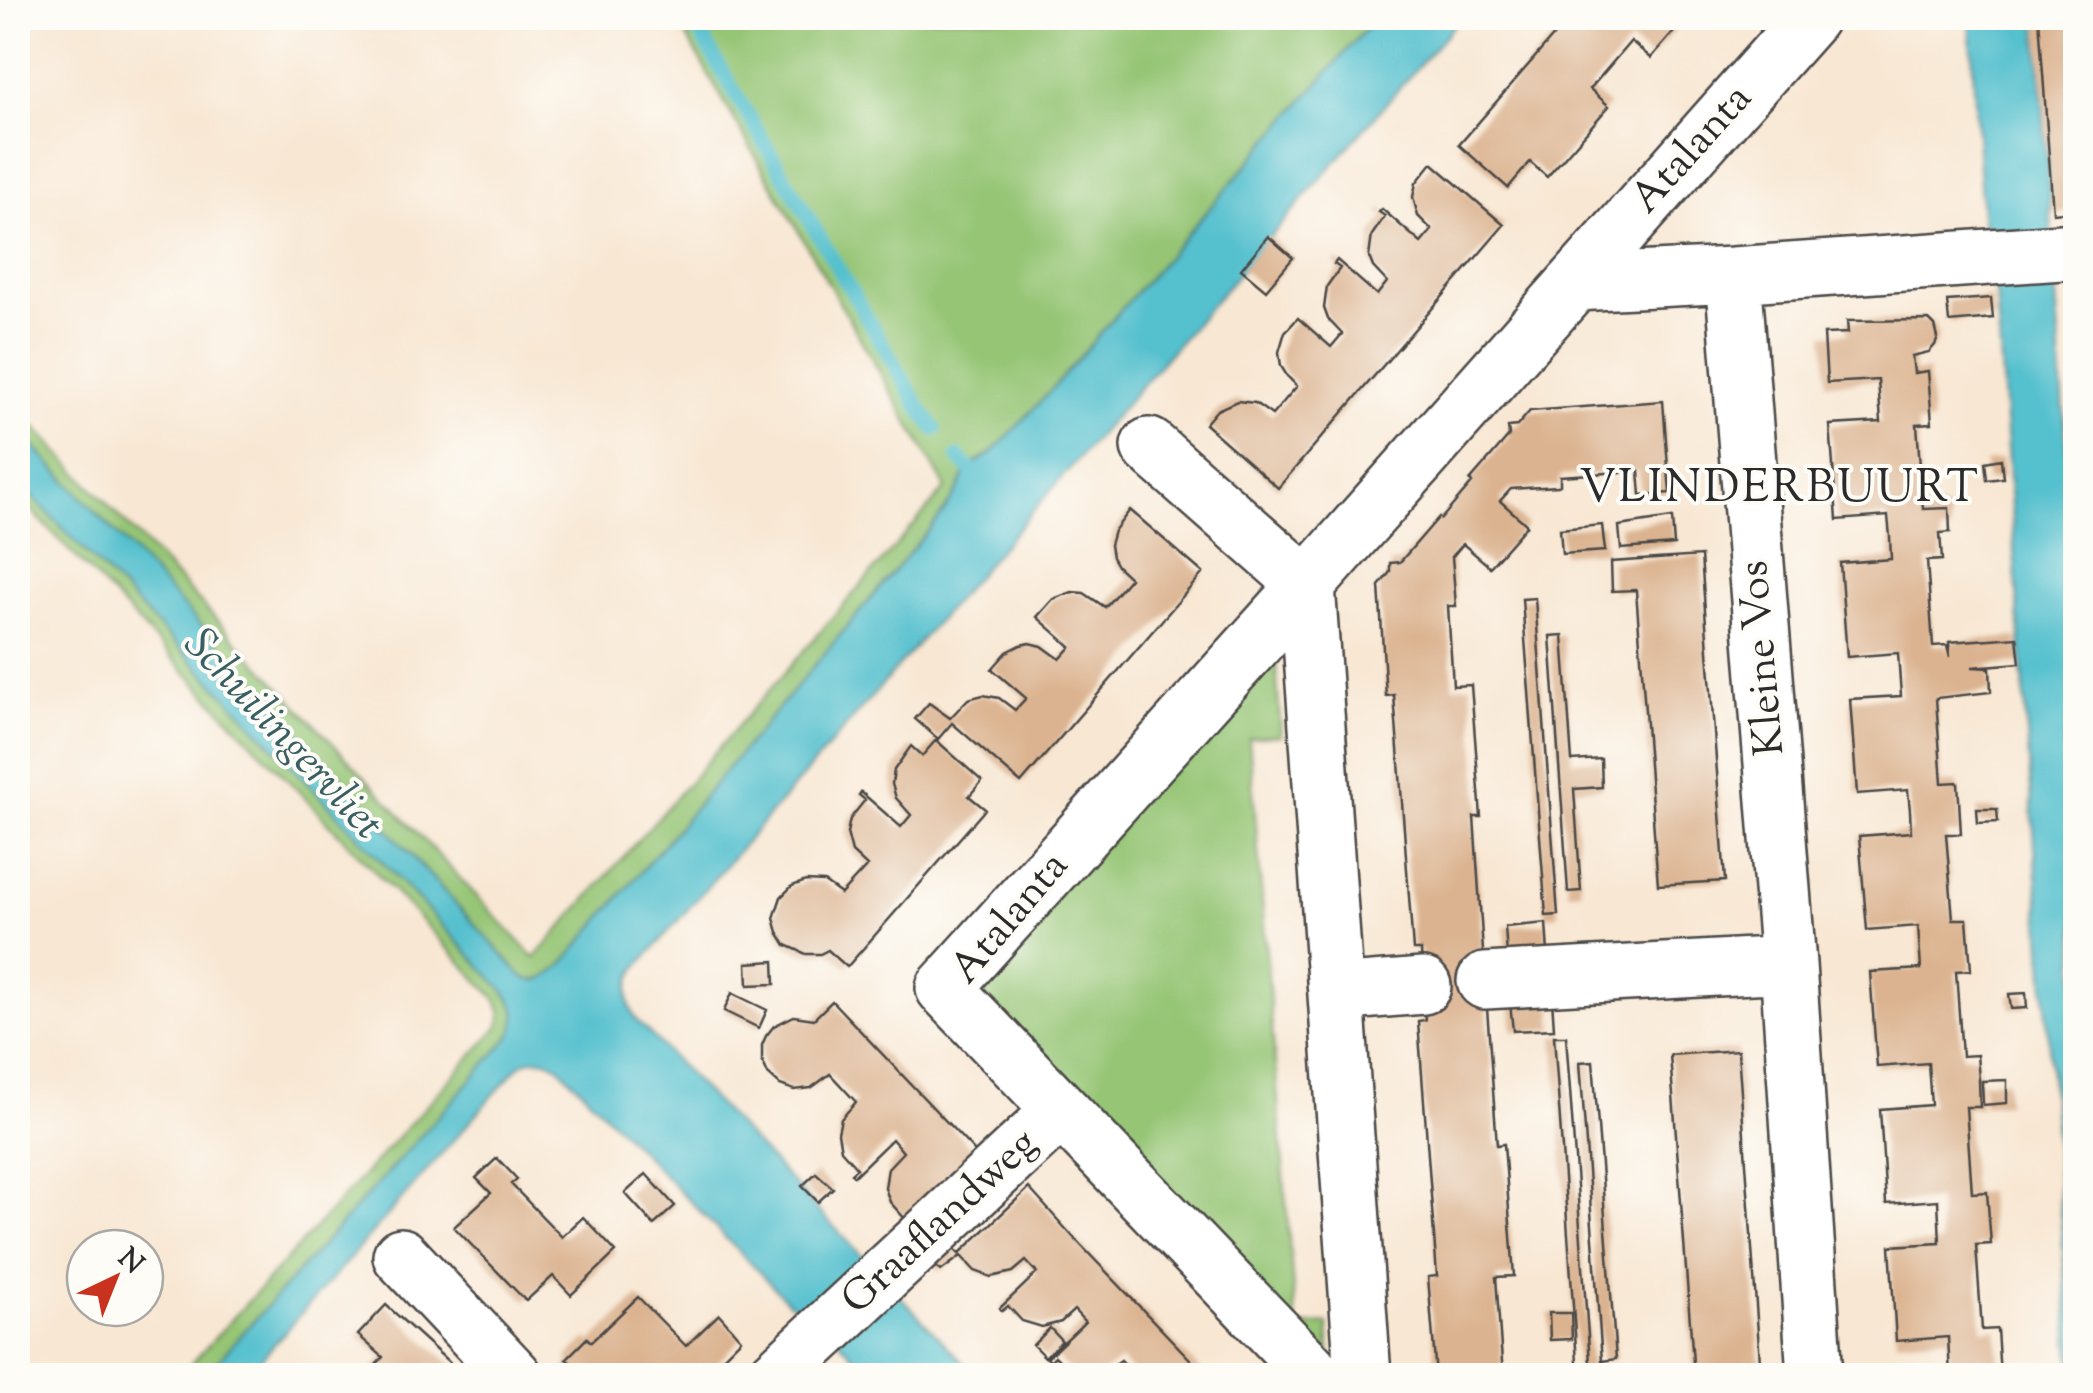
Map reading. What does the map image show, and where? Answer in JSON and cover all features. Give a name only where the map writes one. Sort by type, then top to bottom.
[{"type":"street","name":"Atalanta","points":[[1316,1376],[944,988],[1810,18]]},
{"type":"street","points":[[1733,275],[2070,251]]},
{"type":"street","name":"Atalanta","points":[[1575,283],[1733,275]]},
{"type":"street","name":"Kleine Vos","points":[[1733,275],[1788,964],[1815,1376]]},
{"type":"street","points":[[1149,446],[1307,585],[1362,1376]]},
{"type":"street","points":[[1485,981],[1788,964]]},
{"type":"street","points":[[1336,993],[1423,986]]},
{"type":"street","name":"Graaflandweg","points":[[776,1376],[1061,1110]]},
{"type":"street","points":[[401,1256],[514,1376]]},
{"type":"green space","points":[[676,18],[1375,18],[1046,396],[992,453],[964,475],[943,513],[562,965],[543,979],[532,980],[521,975],[18,430],[18,409],[535,958],[946,488]]},
{"type":"green space","points":[[18,482],[504,991],[516,1014],[508,1039],[205,1375],[181,1375],[499,1026],[502,1013],[494,997],[18,496]]},
{"type":"green space","points":[[1274,639],[1281,735],[1249,738],[1296,1326],[1328,1324],[1331,1374],[976,1004],[977,976]]},
{"type":"water","name":"Schuilingervliet","points":[[1375,18],[1460,18],[636,969],[630,982],[629,1001],[637,1020],[975,1375],[871,1375],[812,1312],[790,1304],[558,1066],[538,1059],[519,1066],[247,1375],[205,1375],[508,1039],[516,1014],[504,991],[18,482],[18,430],[521,975],[543,979],[562,965],[943,513],[968,468],[992,453],[1046,396]]},
{"type":"water","points":[[1970,18],[2037,18],[2076,583],[2075,1375],[1996,292],[1982,215]]},
{"type":"building","points":[[1569,18],[1686,18],[1651,58],[1631,41],[1590,89],[1609,106],[1547,177],[1530,162],[1508,188],[1459,145]]},
{"type":"building","points":[[2039,18],[2076,18],[2076,211],[2053,213]]},
{"type":"building","points":[[1432,163],[1504,225],[1278,488],[1205,424],[1217,410],[1237,401],[1255,403],[1272,415],[1297,386],[1281,366],[1279,352],[1285,332],[1298,318],[1331,347],[1342,334],[1324,308],[1327,286],[1340,268],[1334,264],[1337,260],[1377,295],[1387,282],[1369,257],[1372,235],[1385,216],[1379,212],[1382,209],[1421,243],[1432,230],[1418,216],[1413,197],[1416,183]]},
{"type":"building","points":[[1268,236],[1293,258],[1266,290],[1241,269]]},
{"type":"building","points":[[1991,298],[1993,318],[1949,322],[1947,301]]},
{"type":"building","points":[[1929,320],[1938,338],[1935,345],[1929,352],[1912,356],[1914,373],[1928,371],[1932,423],[1917,424],[1923,509],[1949,508],[1950,532],[1940,533],[1942,560],[1927,561],[1933,646],[1947,645],[1950,657],[1949,642],[2017,637],[2020,663],[1972,667],[1990,668],[1991,692],[1936,698],[1942,783],[1958,782],[1961,834],[1946,834],[1953,919],[1967,919],[1971,970],[1956,971],[1962,1056],[1977,1055],[1979,1080],[1980,1107],[1966,1107],[1972,1193],[1987,1192],[1991,1244],[1976,1245],[1982,1330],[1997,1329],[2000,1376],[1950,1376],[1948,1337],[1896,1341],[1890,1246],[1940,1243],[1938,1200],[1886,1204],[1880,1109],[1931,1105],[1928,1063],[1877,1067],[1870,972],[1921,969],[1918,926],[1867,930],[1859,836],[1911,832],[1910,811],[1908,790],[1857,794],[1850,699],[1901,696],[1898,653],[1847,657],[1840,563],[1891,559],[1890,537],[1888,516],[1837,520],[1830,425],[1881,422],[1878,380],[1827,383],[1824,334],[1848,333],[1847,321]]},
{"type":"building","points":[[1663,401],[1670,493],[1641,495],[1639,471],[1560,476],[1558,486],[1511,489],[1500,501],[1527,525],[1490,567],[1463,544],[1452,557],[1456,606],[1448,606],[1453,686],[1471,685],[1481,817],[1474,817],[1485,981],[1497,1145],[1504,1144],[1514,1276],[1496,1277],[1503,1376],[1436,1376],[1428,1277],[1437,1276],[1418,1021],[1425,1020],[1421,950],[1413,950],[1394,695],[1386,696],[1379,586],[1390,572],[1390,563],[1400,562],[1441,519],[1509,436],[1508,427],[1517,426],[1530,411]]},
{"type":"building","points":[[2001,459],[2003,478],[1987,480],[1985,462]]},
{"type":"building","points":[[1130,510],[1203,573],[1021,783],[952,723],[938,739],[915,719],[929,703],[950,718],[968,699],[983,695],[999,698],[1015,710],[1026,698],[992,669],[1007,652],[1021,645],[1042,646],[1060,659],[1071,647],[1037,617],[1053,599],[1072,592],[1084,593],[1105,607],[1130,578],[1117,566],[1110,545],[1114,531]]},
{"type":"building","points":[[1672,518],[1674,545],[1621,549],[1619,526]]},
{"type":"building","points":[[1602,525],[1605,551],[1562,554],[1560,529]]},
{"type":"building","points":[[1701,556],[1725,881],[1658,885],[1636,590],[1612,591],[1611,562]]},
{"type":"building","points":[[1535,598],[1558,915],[1546,916],[1522,599]]},
{"type":"building","points":[[1563,635],[1572,761],[1601,759],[1602,787],[1574,789],[1581,891],[1568,892],[1550,636]]},
{"type":"building","points":[[936,740],[982,781],[969,796],[985,809],[847,967],[828,950],[806,954],[786,945],[774,918],[781,897],[792,886],[806,881],[824,882],[841,894],[867,866],[852,852],[847,833],[850,819],[865,800],[859,795],[861,792],[901,827],[911,815],[896,798],[894,770],[911,746],[922,756]]},
{"type":"building","points":[[1977,809],[1997,809],[1998,822],[1978,823]]},
{"type":"building","points":[[1546,923],[1548,953],[1507,955],[1505,927]]},
{"type":"building","points":[[774,961],[775,984],[748,985],[747,963]]},
{"type":"building","points":[[732,993],[767,1010],[759,1028],[724,1011]]},
{"type":"building","points":[[2026,993],[2027,1008],[2011,1009],[2009,994]]},
{"type":"building","points":[[1552,999],[1554,1029],[1513,1031],[1510,1003]]},
{"type":"building","points":[[832,1001],[976,1153],[906,1220],[890,1202],[885,1188],[888,1168],[903,1152],[892,1139],[854,1176],[851,1173],[857,1168],[841,1150],[838,1133],[841,1119],[856,1102],[830,1074],[811,1088],[794,1090],[780,1085],[768,1074],[762,1060],[762,1045],[774,1026],[794,1016],[814,1019]]},
{"type":"building","points":[[1554,1036],[1566,1036],[1591,1376],[1578,1376]]},
{"type":"building","points":[[1738,1050],[1761,1376],[1694,1376],[1670,1055]]},
{"type":"building","points":[[1593,1061],[1616,1359],[1602,1361],[1580,1062]]},
{"type":"building","points":[[2007,1080],[2007,1103],[1983,1105],[1982,1081]]},
{"type":"building","points":[[497,1158],[517,1179],[511,1184],[562,1237],[583,1217],[616,1252],[571,1295],[553,1276],[526,1301],[454,1227],[491,1193],[476,1178]]},
{"type":"building","points":[[816,1173],[833,1188],[818,1202],[802,1186]]},
{"type":"building","points":[[646,1174],[675,1206],[654,1225],[625,1193]]},
{"type":"building","points":[[1029,1188],[1206,1376],[1128,1376],[1132,1372],[1121,1360],[1100,1375],[1077,1374],[1055,1356],[1050,1361],[1047,1358],[1085,1322],[1074,1310],[1061,1322],[1042,1327],[1022,1321],[1008,1306],[1002,1311],[1000,1308],[1037,1273],[1026,1261],[1013,1272],[991,1277],[975,1271],[961,1256],[941,1271],[931,1262],[949,1244],[959,1254]]},
{"type":"building","points":[[638,1297],[686,1346],[719,1314],[741,1339],[704,1376],[665,1376],[661,1372],[658,1376],[574,1376],[566,1367],[570,1362],[566,1359],[587,1338],[591,1342]]},
{"type":"building","points":[[386,1305],[461,1373],[459,1376],[366,1376],[383,1357],[358,1335]]},
{"type":"building","points":[[1549,1313],[1571,1313],[1572,1339],[1550,1340]]},
{"type":"building","points":[[1050,1328],[1062,1341],[1045,1357],[1033,1345]]},
{"type":"waterway","points":[[18,29],[28,18]]},
{"type":"waterway","points":[[691,18],[935,429]]},
{"type":"waterway","points":[[958,457],[983,483]]},
{"type":"district","name":"VLINDERBUURT","points":[[1780,490]]}]
